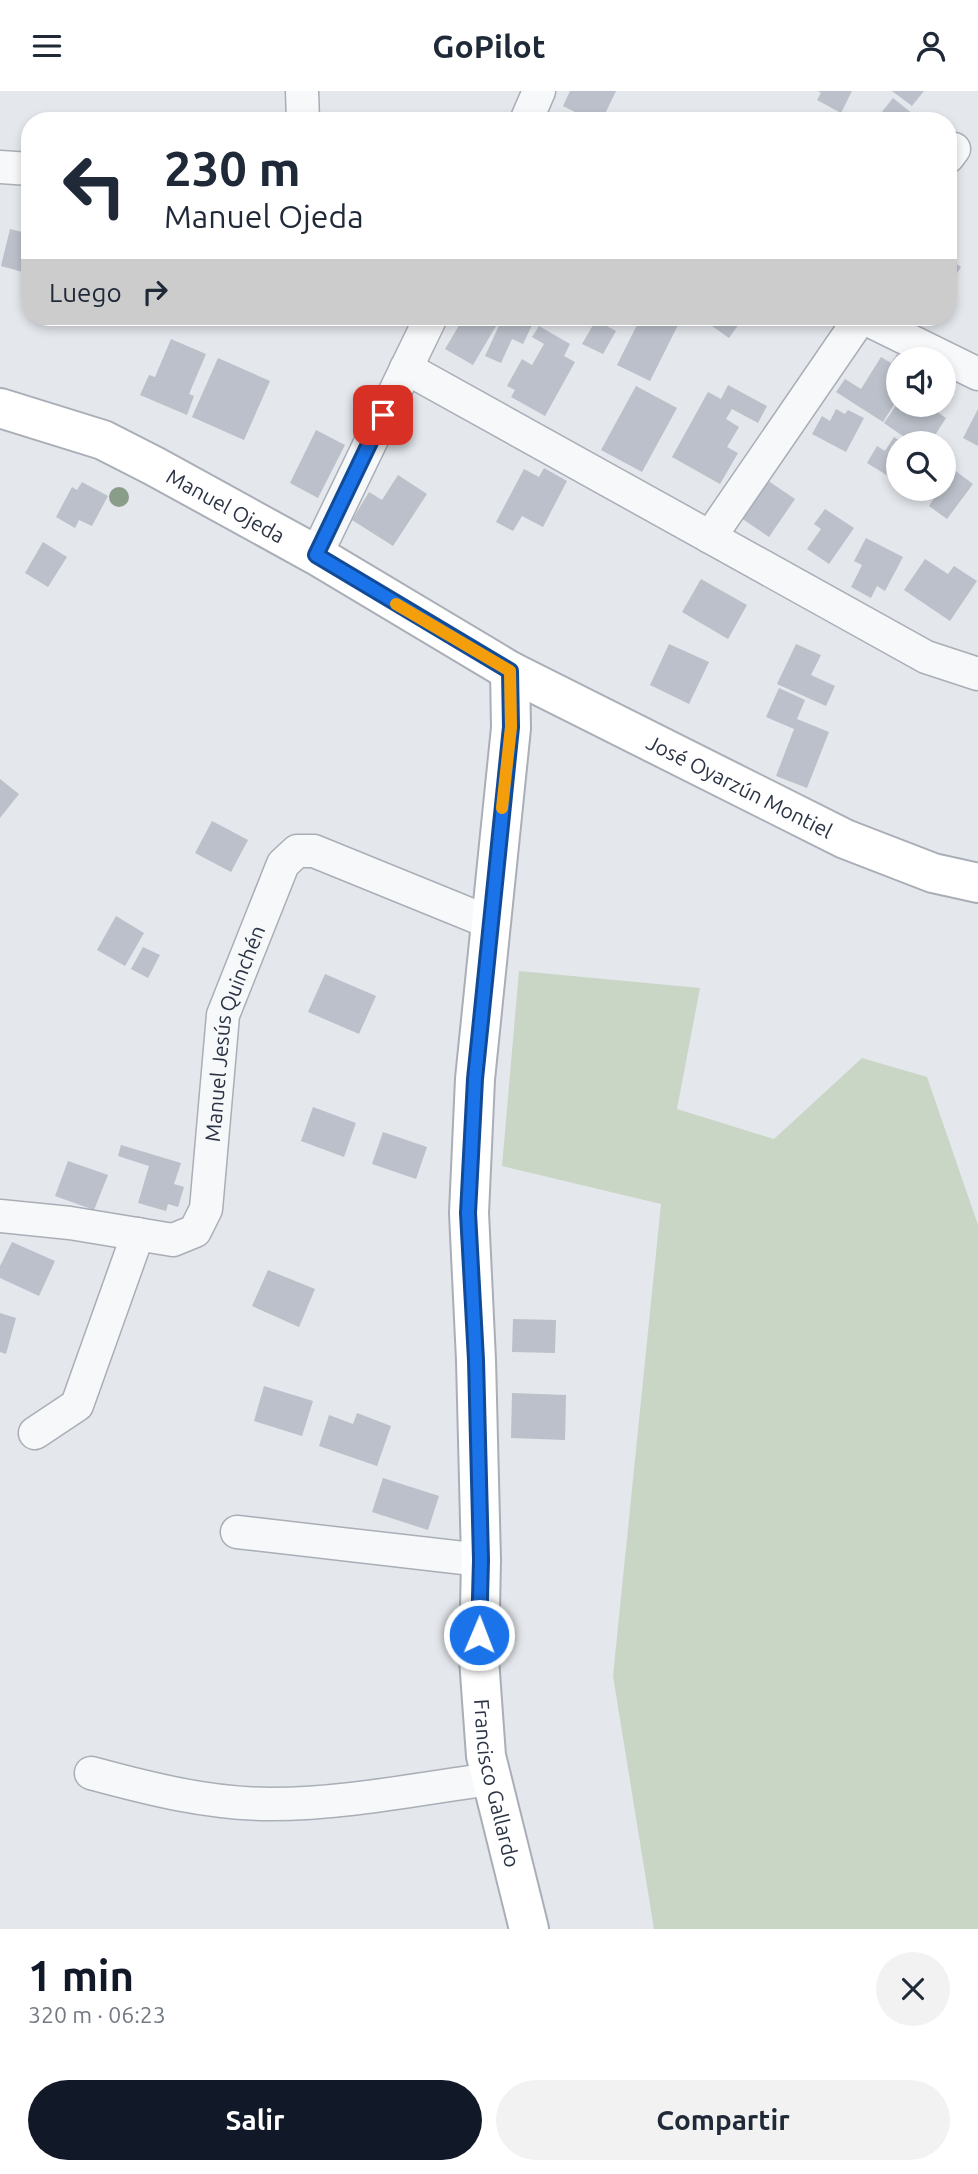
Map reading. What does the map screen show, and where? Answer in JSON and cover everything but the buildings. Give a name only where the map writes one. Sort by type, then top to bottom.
[{"type":"street","points":[[303,91],[303,112]]},
{"type":"street","points":[[530,112],[539,91]]},
{"type":"street","points":[[0,167],[21,168]]},
{"type":"street","points":[[316,555],[427,326]]},
{"type":"street","points":[[710,537],[855,326]]},
{"type":"street","points":[[879,326],[978,374]]},
{"type":"street","points":[[406,368],[926,657],[978,674]]},
{"type":"street","name":"Manuel Ojeda","points":[[0,408],[103,440],[316,555],[510,671]]},
{"type":"street","name":"José Oyarzún Montiel","points":[[510,671],[845,839],[933,873],[978,883]]},
{"type":"street","name":"Francisco Gallardo","points":[[510,671],[511,727],[475,1079],[468,1213],[476,1360],[481,1560],[479,1659],[486,1756],[529,1929]]},
{"type":"street","name":"Manuel Jesús Quinchén","points":[[0,1216],[70,1223],[173,1240],[195,1231],[206,1209],[223,1015],[283,864],[297,851],[314,852],[491,923]]},
{"type":"street","points":[[35,1433],[76,1405],[138,1234]]},
{"type":"street","points":[[237,1531],[481,1560]]},
{"type":"street","points":[[91,1773],[159,1792],[201,1799],[271,1804],[358,1797],[490,1779]]},
{"type":"green space","points":[[519,971],[700,988],[677,1109],[774,1139],[862,1058],[927,1077],[978,1225],[978,1929],[654,1929],[613,1676],[661,1204],[502,1166]]},
{"type":"slow traffic","points":[[396,604],[510,671],[511,727],[502,808]]},
{"type":"route","points":[[383,415],[316,555],[510,671],[511,727],[475,1079],[468,1213],[476,1360],[481,1560],[479,1635]]}]
